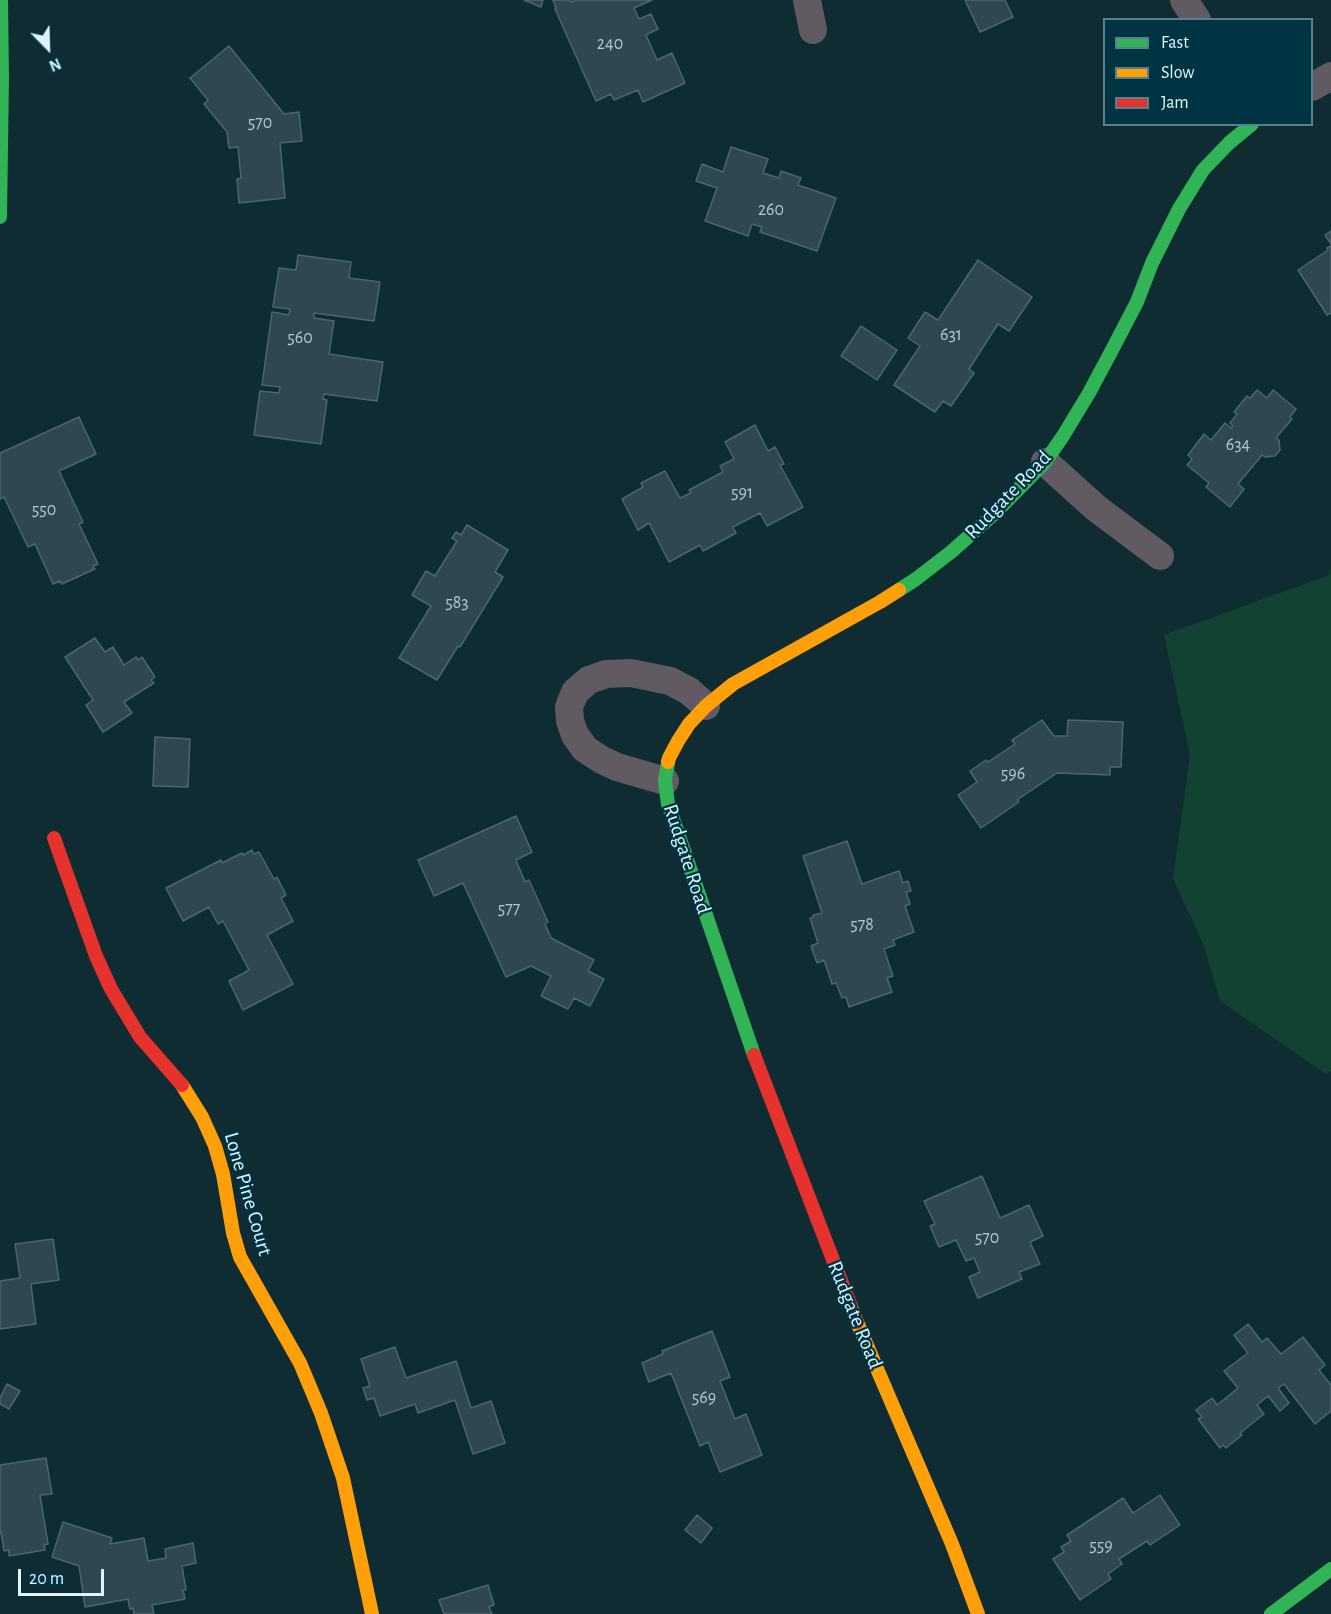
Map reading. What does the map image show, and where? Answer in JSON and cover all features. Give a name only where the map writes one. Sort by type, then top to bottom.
[{"type":"street","points":[[0,217],[1,0]]},
{"type":"street","points":[[807,0],[813,30]]},
{"type":"street","points":[[1184,0],[1196,18]]},
{"type":"street","points":[[1313,86],[1331,76]]},
{"type":"street","name":"Rudgate Road","points":[[978,1614],[952,1544],[861,1333],[754,1057],[668,804],[665,782],[669,758],[689,724],[706,706],[733,684],[872,607],[916,579],[994,514],[1045,462],[1089,393],[1112,351],[1179,209],[1203,170],[1250,126]]},
{"type":"street","points":[[1045,462],[1096,508],[1160,556]]},
{"type":"street","points":[[665,782],[617,767],[585,749],[575,735],[570,721],[569,707],[575,692],[589,680],[606,674],[631,672],[670,681],[689,691],[706,706]]},
{"type":"street","name":"Lone Pine Court","points":[[54,838],[96,956],[111,989],[140,1037],[183,1088],[202,1117],[215,1146],[240,1257],[300,1363],[321,1413],[343,1478],[372,1614]]},
{"type":"street","points":[[1271,1614],[1331,1569]]},
{"type":"green space","points":[[1331,568],[1331,1071],[1326,1074],[1220,1001],[1203,943],[1173,879],[1190,755],[1164,635],[1329,575]]},
{"type":"building","points":[[524,0],[543,0],[541,7]]},
{"type":"building","points":[[553,0],[570,0],[571,2],[576,0],[652,0],[634,8],[639,19],[651,14],[658,29],[646,35],[657,60],[672,53],[685,83],[643,102],[638,90],[614,100],[611,94],[596,101]]},
{"type":"building","points":[[965,0],[1005,0],[1013,17],[980,32]]},
{"type":"building","points":[[229,46],[284,114],[299,112],[302,141],[280,143],[285,198],[239,203],[237,179],[241,178],[238,147],[229,148],[227,132],[204,104],[208,100],[190,78]]},
{"type":"building","points":[[731,147],[768,159],[763,173],[779,178],[781,171],[801,178],[798,185],[836,198],[817,251],[760,232],[762,227],[752,224],[748,236],[705,221],[717,188],[696,181],[702,164],[723,172]]},
{"type":"building","points":[[1331,231],[1331,244],[1325,235]]},
{"type":"building","points":[[1331,246],[1331,313],[1327,315],[1298,270]]},
{"type":"building","points":[[298,255],[351,262],[349,278],[380,282],[374,321],[314,313],[314,318],[334,321],[329,354],[383,362],[377,401],[324,394],[323,399],[327,400],[321,444],[254,435],[260,391],[279,393],[280,387],[262,385],[272,312],[289,315],[290,309],[273,307],[279,268],[296,270]]},
{"type":"building","points":[[978,260],[1032,297],[1009,331],[998,324],[969,369],[974,373],[951,406],[943,401],[935,412],[894,385],[920,346],[908,338],[925,312],[938,320]]},
{"type":"building","points":[[861,326],[897,350],[877,380],[841,356]]},
{"type":"building","points":[[1257,390],[1267,398],[1273,390],[1296,409],[1290,417],[1292,419],[1276,438],[1279,440],[1280,450],[1275,456],[1262,455],[1238,484],[1244,489],[1230,507],[1206,487],[1209,483],[1187,465],[1192,459],[1188,455],[1204,434],[1211,440],[1225,423],[1231,428],[1233,426],[1230,423],[1237,414],[1234,412],[1247,396],[1250,398]]},
{"type":"building","points":[[79,417],[96,454],[59,471],[83,522],[79,524],[98,564],[93,566],[95,569],[62,584],[60,581],[53,584],[35,544],[28,547],[4,497],[0,499],[0,453]]},
{"type":"building","points":[[755,425],[768,451],[775,447],[784,464],[780,465],[803,507],[767,526],[760,513],[733,527],[736,533],[703,551],[700,545],[669,562],[649,523],[638,530],[622,499],[643,487],[641,483],[665,471],[680,498],[691,493],[689,490],[723,472],[720,466],[734,459],[725,442]]},
{"type":"building","points":[[467,525],[508,550],[495,572],[503,577],[437,680],[399,658],[431,606],[412,595],[426,571],[435,576],[457,541],[452,538],[456,532],[461,535]]},
{"type":"building","points":[[95,638],[105,652],[113,647],[124,665],[136,657],[138,660],[142,657],[155,677],[151,680],[154,683],[124,702],[132,713],[103,732],[86,705],[93,700],[65,657]]},
{"type":"building","points":[[1042,720],[1054,736],[1067,736],[1068,720],[1123,722],[1121,767],[1110,767],[1110,775],[1057,773],[981,828],[958,795],[977,782],[970,771],[1015,744],[1012,740]]},
{"type":"building","points":[[155,737],[190,739],[188,787],[153,786]]},
{"type":"building","points":[[516,816],[532,852],[516,860],[525,882],[529,880],[548,922],[545,924],[551,938],[594,960],[588,971],[604,979],[590,1006],[574,998],[568,1009],[541,996],[551,976],[531,966],[506,977],[463,883],[434,896],[418,860]]},
{"type":"building","points":[[847,841],[862,884],[899,871],[903,883],[908,881],[911,891],[906,892],[910,904],[905,906],[914,932],[893,940],[895,945],[884,949],[893,976],[887,978],[892,992],[849,1007],[846,997],[842,998],[836,983],[832,984],[824,960],[817,963],[811,946],[818,943],[810,918],[822,913],[803,856]]},
{"type":"building","points":[[252,850],[254,854],[259,852],[274,879],[277,877],[286,895],[281,898],[293,921],[267,935],[293,984],[243,1010],[229,981],[249,970],[223,921],[218,924],[209,907],[183,921],[166,888],[221,860],[222,863]]},
{"type":"building","points":[[982,1176],[1000,1218],[1029,1205],[1043,1236],[1030,1242],[1040,1264],[1019,1272],[1022,1279],[978,1298],[969,1277],[980,1272],[974,1258],[966,1261],[956,1240],[939,1247],[930,1226],[935,1224],[924,1201]]},
{"type":"building","points":[[53,1239],[59,1280],[31,1284],[36,1324],[0,1329],[0,1281],[20,1278],[15,1244]]},
{"type":"building","points":[[1248,1324],[1262,1342],[1267,1338],[1281,1354],[1303,1337],[1325,1365],[1319,1370],[1331,1385],[1331,1411],[1315,1424],[1284,1384],[1278,1388],[1289,1403],[1280,1411],[1268,1396],[1257,1405],[1264,1414],[1240,1433],[1242,1435],[1226,1448],[1223,1445],[1220,1448],[1198,1419],[1202,1417],[1196,1410],[1212,1398],[1217,1405],[1238,1388],[1224,1371],[1248,1353],[1234,1335]]},
{"type":"building","points":[[712,1331],[730,1377],[720,1381],[735,1419],[746,1414],[762,1455],[720,1472],[708,1442],[700,1446],[671,1373],[649,1382],[642,1363],[663,1354],[662,1351]]},
{"type":"building","points":[[395,1347],[406,1378],[456,1361],[471,1408],[491,1401],[505,1443],[473,1454],[455,1400],[418,1413],[415,1404],[380,1416],[374,1398],[367,1400],[363,1388],[370,1386],[361,1359]]},
{"type":"building","points":[[7,1384],[20,1391],[9,1409],[0,1404],[0,1398]]},
{"type":"building","points":[[46,1458],[52,1494],[40,1495],[48,1544],[44,1545],[45,1550],[9,1556],[9,1550],[4,1551],[0,1533],[0,1465]]},
{"type":"building","points":[[1160,1495],[1180,1525],[1150,1545],[1147,1541],[1119,1559],[1122,1564],[1108,1574],[1111,1579],[1080,1600],[1053,1559],[1064,1552],[1061,1547],[1071,1541],[1067,1535],[1123,1498],[1133,1513]]},
{"type":"building","points":[[697,1515],[712,1528],[701,1543],[685,1530]]},
{"type":"building","points":[[63,1522],[112,1538],[110,1544],[144,1538],[148,1561],[166,1558],[165,1549],[193,1543],[196,1563],[182,1566],[186,1590],[183,1590],[185,1599],[152,1605],[154,1614],[134,1614],[133,1608],[130,1609],[128,1599],[85,1607],[79,1566],[52,1557]]},
{"type":"building","points":[[488,1585],[494,1605],[489,1607],[492,1614],[444,1614],[439,1600]]},
{"type":"traffic: fast","points":[[0,217],[1,0]]},
{"type":"traffic: fast","points":[[899,590],[951,552],[994,514],[1045,462],[1089,393],[1112,350],[1137,302],[1152,263],[1179,209],[1203,170],[1250,126]]},
{"type":"traffic: fast","points":[[668,762],[665,781],[668,804],[754,1055]]},
{"type":"traffic: fast","points":[[1271,1614],[1331,1569]]},
{"type":"traffic: slow","points":[[668,762],[689,724],[706,706],[733,684],[899,590]]},
{"type":"traffic: slow","points":[[182,1085],[202,1117],[215,1146],[240,1257],[300,1363],[321,1413],[343,1478],[372,1614]]},
{"type":"traffic: slow","points":[[857,1322],[952,1544],[978,1614]]},
{"type":"traffic: jam","points":[[54,838],[96,956],[111,989],[140,1037],[182,1085]]},
{"type":"traffic: jam","points":[[754,1055],[857,1322]]}]
